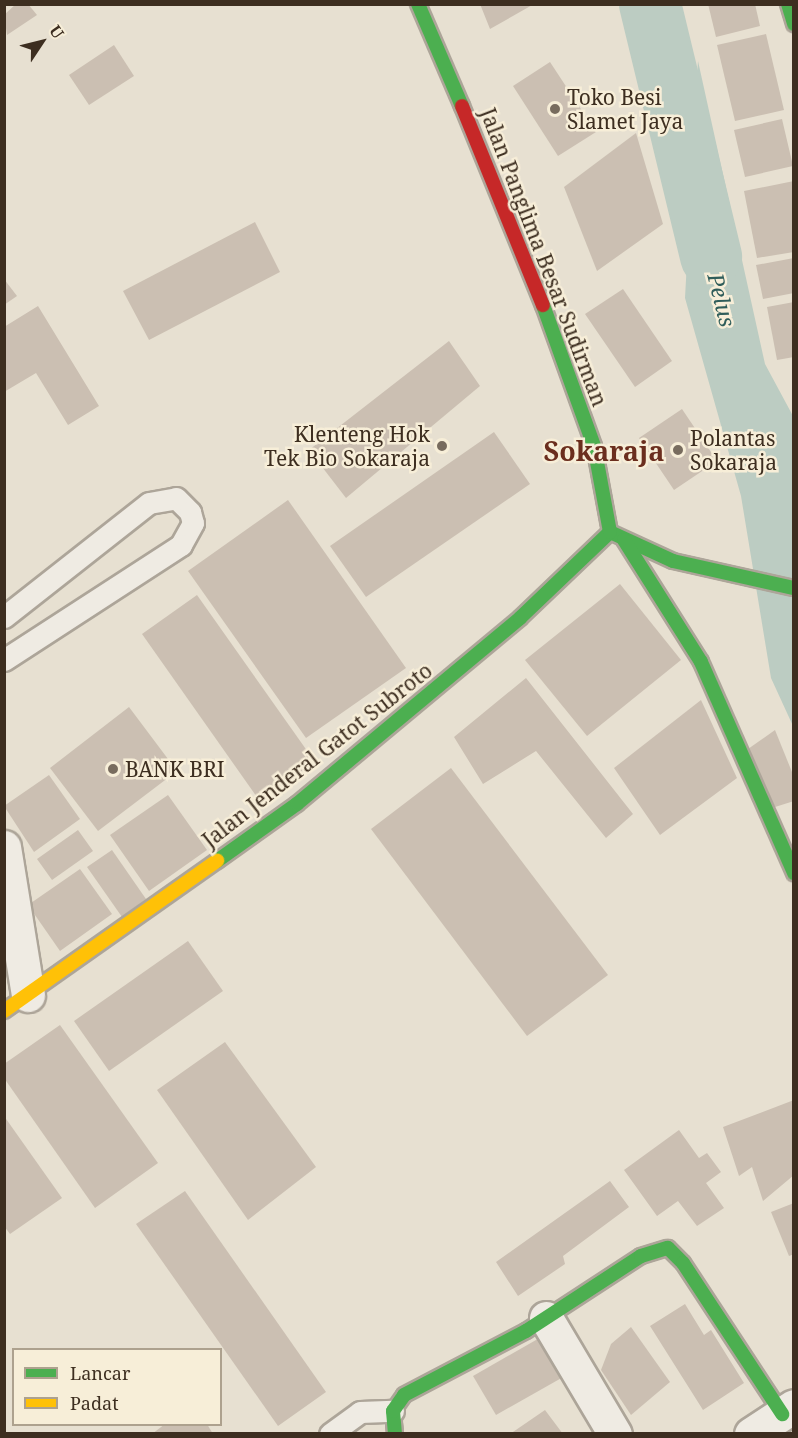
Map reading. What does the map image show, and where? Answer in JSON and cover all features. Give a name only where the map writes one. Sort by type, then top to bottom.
[{"type":"main road","name":"Jalan Panglima Besar Sudirman","points":[[418,4],[516,230],[594,446],[610,532]]},
{"type":"main road","points":[[788,4],[794,24]]},
{"type":"main road","points":[[610,532],[673,561],[794,588]]},
{"type":"main road","name":"Jalan Jenderal Gatot Subroto","points":[[16,1003],[297,804],[520,618],[610,532]]},
{"type":"main road","points":[[624,540],[701,662],[794,873]]},
{"type":"main road","points":[[395,1434],[393,1412],[404,1395],[546,1318],[641,1256],[668,1248],[683,1263],[788,1410]]},
{"type":"street","points":[[4,847],[16,1003]]},
{"type":"street","points":[[546,1318],[615,1434]]},
{"type":"street","points":[[751,1434],[788,1410]]},
{"type":"lane","points":[[4,617],[149,503],[176,498],[190,512],[193,523],[182,545],[4,660]]},
{"type":"lane","points":[[330,1434],[360,1412],[393,1412]]},
{"type":"water","points":[[698,61],[765,364],[793,416],[793,726],[771,678],[741,496],[685,298]]},
{"type":"building","points":[[16,4],[28,4],[37,15],[7,35],[4,15]]},
{"type":"building","points":[[480,4],[534,4],[490,29]]},
{"type":"building","points":[[708,4],[755,4],[760,26],[716,37]]},
{"type":"building","points":[[766,34],[784,110],[735,121],[717,45]]},
{"type":"building","points":[[114,45],[134,76],[89,105],[69,75]]},
{"type":"building","name":"Toko Besi Slamet Jaya","points":[[550,62],[596,132],[558,156],[513,86]]},
{"type":"building","points":[[782,119],[793,166],[745,177],[734,130]]},
{"type":"building","points":[[636,133],[663,224],[597,271],[564,187]]},
{"type":"building","points":[[794,181],[794,252],[757,258],[744,191]]},
{"type":"building","points":[[255,222],[280,272],[149,340],[123,291]]},
{"type":"building","points":[[794,258],[794,293],[763,299],[756,265]]},
{"type":"building","points":[[4,279],[17,296],[4,305]]},
{"type":"building","points":[[623,289],[672,361],[635,387],[585,314]]},
{"type":"building","points":[[794,302],[794,357],[777,360],[767,307]]},
{"type":"building","points":[[38,306],[99,406],[68,425],[36,373],[4,392],[4,327]]},
{"type":"building","points":[[449,341],[480,386],[346,498],[309,450]]},
{"type":"building","name":"Polantas Sokaraja","points":[[682,409],[717,461],[674,490],[639,438]]},
{"type":"building","points":[[494,432],[530,484],[366,597],[330,546]]},
{"type":"building","points":[[288,500],[406,668],[306,738],[188,571]]},
{"type":"building","points":[[620,584],[681,660],[587,736],[525,660]]},
{"type":"building","points":[[197,595],[315,762],[259,800],[142,634]]},
{"type":"building","points":[[526,678],[633,814],[606,838],[536,751],[483,784],[454,737]]},
{"type":"building","points":[[701,700],[737,778],[660,835],[614,768]]},
{"type":"building","name":"BANK BRI","points":[[129,707],[177,771],[98,831],[50,768]]},
{"type":"building","points":[[775,730],[794,777],[794,801],[775,807],[748,749]]},
{"type":"building","points":[[451,768],[608,975],[527,1036],[371,829]]},
{"type":"building","points":[[49,775],[80,819],[34,852],[4,806]]},
{"type":"building","points":[[168,795],[207,850],[149,891],[110,835]]},
{"type":"building","points":[[78,830],[93,851],[52,880],[37,859]]},
{"type":"building","points":[[112,850],[146,899],[122,917],[87,867]]},
{"type":"building","points":[[80,869],[112,914],[60,951],[28,905]]},
{"type":"building","points":[[188,941],[223,991],[109,1071],[74,1021]]},
{"type":"building","points":[[60,1025],[158,1163],[95,1208],[4,1078],[4,1064]]},
{"type":"building","points":[[225,1042],[316,1167],[248,1220],[157,1090]]},
{"type":"building","points":[[794,1100],[794,1175],[763,1201],[752,1167],[739,1176],[723,1127]]},
{"type":"building","points":[[4,1116],[62,1198],[10,1234],[4,1226]]},
{"type":"building","points":[[679,1130],[699,1158],[707,1153],[721,1172],[706,1183],[724,1208],[697,1226],[678,1201],[657,1216],[624,1170]]},
{"type":"building","points":[[610,1181],[629,1207],[563,1256],[565,1264],[518,1296],[496,1262]]},
{"type":"building","points":[[185,1191],[326,1392],[278,1426],[136,1224]]},
{"type":"building","points":[[794,1203],[794,1254],[789,1256],[771,1212]]},
{"type":"building","points":[[685,1304],[704,1335],[711,1330],[744,1383],[703,1410],[650,1326]]},
{"type":"building","points":[[631,1327],[670,1382],[631,1415],[601,1370],[611,1344]]},
{"type":"building","points":[[543,1336],[565,1376],[496,1415],[473,1376]]},
{"type":"building","points":[[545,1410],[563,1434],[510,1434]]},
{"type":"building","points":[[162,1426],[208,1426],[213,1434],[152,1434]]},
{"type":"waterway","name":"Pelus","points":[[650,4],[711,257]]},
{"type":"traffic: fast","points":[[418,4],[462,106]]},
{"type":"traffic: fast","points":[[788,4],[794,24]]},
{"type":"traffic: fast","points":[[217,861],[297,804],[520,618],[610,532],[594,446],[543,305]]},
{"type":"traffic: fast","points":[[610,532],[673,561],[794,588]]},
{"type":"traffic: fast","points":[[624,540],[701,662],[794,873]]},
{"type":"traffic: fast","points":[[395,1434],[393,1411],[404,1395],[526,1331],[641,1256],[668,1248],[683,1263],[782,1414]]},
{"type":"traffic: slow","points":[[4,1011],[217,861]]},
{"type":"traffic: jam","points":[[462,106],[543,305]]},
{"type":"place","name":"Toko Besi Slamet Jaya","points":[[555,109]]},
{"type":"place","name":"Klenteng Hok Tek Bio Sokaraja","points":[[442,446]]},
{"type":"place","name":"Polantas Sokaraja","points":[[678,450]]},
{"type":"place","name":"BANK BRI","points":[[113,769]]},
{"type":"district","name":"Sokaraja","points":[[604,451]]}]
